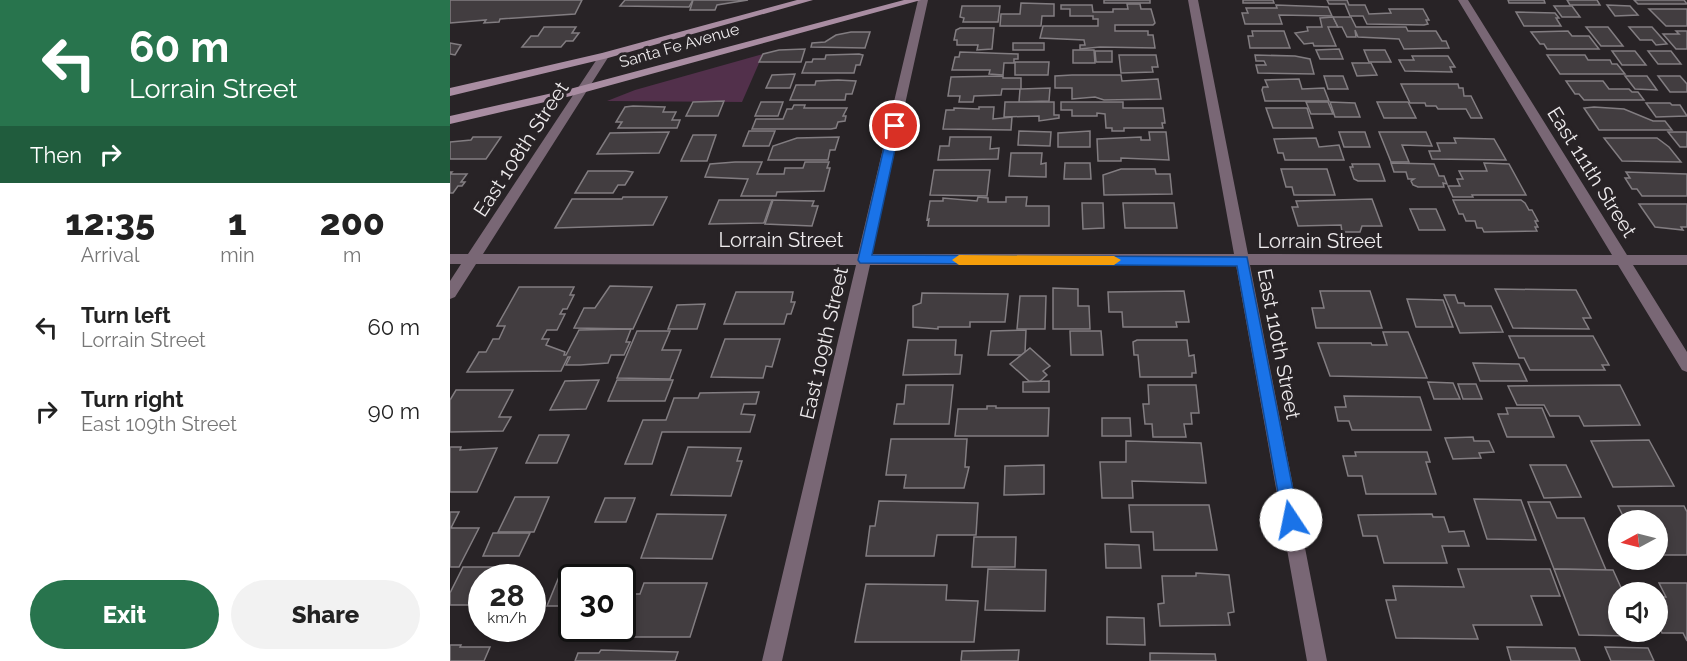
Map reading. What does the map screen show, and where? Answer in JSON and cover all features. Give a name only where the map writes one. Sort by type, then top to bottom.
[{"type":"street","name":"Santa Fe Avenue","points":[[450,92],[604,56],[808,0]]},
{"type":"street","name":"Santa Fe Avenue","points":[[450,120],[584,88],[813,25],[916,0]]},
{"type":"street","name":"East 109th Street","points":[[772,661],[924,0]]},
{"type":"street","name":"East 110th Street","points":[[1193,0],[1317,661]]},
{"type":"street","name":"East 111th Street","points":[[1463,0],[1687,365]]},
{"type":"street","name":"East 108th Street","points":[[450,293],[604,56]]},
{"type":"street","name":"Lorrain Street","points":[[450,259],[1687,260]]},
{"type":"shaded area","points":[[763,54],[742,102],[607,101],[635,90]]},
{"type":"building","points":[[450,0],[582,0],[575,14],[500,19],[499,22],[484,23],[486,20],[450,23]]},
{"type":"building","points":[[625,0],[693,0],[689,7],[620,6]]},
{"type":"building","points":[[693,0],[748,0],[717,5],[715,10],[690,10]]},
{"type":"building","points":[[1104,0],[1150,0],[1150,3],[1104,3]]},
{"type":"building","points":[[1243,0],[1273,0],[1274,3],[1243,3]]},
{"type":"building","points":[[1327,0],[1347,0],[1349,5],[1365,5],[1369,14],[1391,13],[1389,9],[1423,9],[1429,20],[1426,20],[1428,24],[1424,25],[1367,24],[1363,16],[1350,16],[1345,4],[1329,4]]},
{"type":"building","points":[[1508,0],[1544,0],[1545,3],[1509,3]]},
{"type":"building","points":[[1567,0],[1597,0],[1600,5],[1570,5]]},
{"type":"building","points":[[1634,0],[1684,0],[1687,4],[1638,4]]},
{"type":"building","points":[[1021,3],[1054,4],[1054,16],[1042,16],[1041,26],[1000,26],[1001,14],[1020,14]]},
{"type":"building","points":[[1127,4],[1140,4],[1141,9],[1151,9],[1155,23],[1153,25],[1115,25],[1115,31],[1148,31],[1148,35],[1153,35],[1155,48],[1080,49],[1080,45],[1085,45],[1084,40],[1040,38],[1043,26],[1098,26],[1098,19],[1093,19],[1093,16],[1070,16],[1070,9],[1061,9],[1061,5],[1092,5],[1093,12],[1113,12],[1113,9],[1128,9]]},
{"type":"building","points":[[1276,5],[1328,7],[1332,16],[1279,15],[1282,24],[1245,24],[1242,13],[1248,13],[1246,8],[1277,8]]},
{"type":"building","points":[[1607,5],[1630,6],[1638,15],[1615,16]]},
{"type":"building","points":[[962,6],[1000,6],[998,22],[963,22],[964,18],[960,17]]},
{"type":"building","points":[[1554,6],[1572,6],[1580,17],[1562,17]]},
{"type":"building","points":[[1649,9],[1687,9],[1687,26],[1666,26]]},
{"type":"building","points":[[1516,12],[1555,13],[1561,26],[1524,26]]},
{"type":"building","points":[[1333,17],[1338,27],[1328,27],[1336,46],[1304,44],[1295,33],[1308,31],[1307,27],[1322,27],[1320,18]]},
{"type":"building","points":[[1333,17],[1351,17],[1356,27],[1406,27],[1408,31],[1436,31],[1442,41],[1446,41],[1449,48],[1404,49],[1399,39],[1358,37],[1355,30],[1356,37],[1347,37]]},
{"type":"building","points":[[544,27],[576,27],[572,33],[579,33],[573,41],[566,41],[561,47],[522,47],[531,36],[538,36]]},
{"type":"building","points":[[1586,27],[1608,27],[1623,46],[1601,46]]},
{"type":"building","points":[[1629,27],[1652,27],[1667,44],[1656,45],[1652,40],[1640,40]]},
{"type":"building","points":[[994,28],[992,49],[977,50],[978,45],[957,45],[957,40],[954,40],[956,30]]},
{"type":"building","points":[[1252,31],[1284,31],[1290,48],[1250,48],[1248,36],[1253,36]]},
{"type":"building","points":[[1568,31],[1572,36],[1589,36],[1599,49],[1547,49],[1531,32]]},
{"type":"building","points":[[1676,31],[1687,31],[1687,49],[1676,49],[1663,34],[1679,34]]},
{"type":"building","points":[[870,32],[865,48],[811,47],[812,43],[825,42],[836,35]]},
{"type":"building","points":[[450,43],[461,45],[455,55],[450,54]]},
{"type":"building","points":[[1013,43],[1044,43],[1044,50],[1013,50]]},
{"type":"building","points":[[805,49],[801,62],[759,62],[763,54],[779,50]]},
{"type":"building","points":[[1339,49],[1343,59],[1320,59],[1316,50]]},
{"type":"building","points":[[1073,50],[1094,50],[1095,63],[1073,63]]},
{"type":"building","points":[[1364,50],[1385,50],[1391,62],[1369,62]]},
{"type":"building","points":[[1095,51],[1112,51],[1112,62],[1096,62]]},
{"type":"building","points":[[1612,51],[1635,51],[1646,65],[1622,65]]},
{"type":"building","points":[[1648,51],[1671,51],[1681,64],[1658,64]]},
{"type":"building","points":[[960,52],[1018,54],[1018,59],[1014,59],[1014,63],[1004,63],[1003,75],[989,74],[990,70],[952,70],[955,57],[959,57]]},
{"type":"building","points":[[826,55],[863,55],[854,73],[802,73],[806,62],[812,62],[813,59],[825,59]]},
{"type":"building","points":[[1119,55],[1156,55],[1158,67],[1152,67],[1153,72],[1121,73]]},
{"type":"building","points":[[1255,55],[1295,56],[1310,59],[1314,74],[1258,73],[1256,65],[1266,65],[1264,61],[1256,61]]},
{"type":"building","points":[[1547,55],[1585,55],[1588,60],[1610,60],[1612,64],[1617,64],[1625,74],[1560,74]]},
{"type":"building","points":[[1412,56],[1448,56],[1455,67],[1450,67],[1452,72],[1405,71],[1399,60],[1414,60]]},
{"type":"building","points":[[1015,62],[1049,62],[1048,75],[1015,75]]},
{"type":"building","points":[[1352,63],[1371,63],[1377,75],[1357,76]]},
{"type":"building","points":[[795,74],[790,88],[766,88],[772,75]]},
{"type":"building","points":[[1121,75],[1122,81],[1158,79],[1161,99],[1104,100],[1095,97],[1072,99],[1072,88],[1055,88],[1055,76]]},
{"type":"building","points":[[1003,76],[1003,78],[1021,78],[1021,89],[1050,88],[1049,101],[1019,102],[1020,89],[1002,89],[1001,95],[974,96],[973,102],[959,102],[960,96],[948,96],[951,77]]},
{"type":"building","points":[[1324,76],[1343,76],[1348,89],[1328,89]]},
{"type":"building","points":[[1625,76],[1647,76],[1657,90],[1635,89]]},
{"type":"building","points":[[1658,76],[1680,76],[1687,84],[1687,92],[1670,92]]},
{"type":"building","points":[[1299,79],[1302,89],[1324,88],[1329,101],[1265,101],[1262,90],[1263,87],[1268,87],[1265,80]]},
{"type":"building","points":[[816,81],[856,81],[852,94],[846,94],[845,100],[790,100],[796,85],[815,85]]},
{"type":"building","points":[[1566,81],[1603,81],[1609,89],[1629,89],[1632,92],[1638,92],[1644,100],[1584,100],[1579,94],[1575,94]]},
{"type":"building","points":[[1401,84],[1458,84],[1459,88],[1463,88],[1464,96],[1471,96],[1482,118],[1471,118],[1466,109],[1438,109],[1436,106],[1426,106],[1425,103],[1410,103]]},
{"type":"building","points":[[724,101],[718,116],[686,116],[693,102]]},
{"type":"building","points":[[761,102],[783,102],[778,116],[755,116]]},
{"type":"building","points":[[1005,102],[1054,102],[1054,115],[1059,115],[1059,118],[1039,121],[1039,116],[1004,117]]},
{"type":"building","points":[[1061,102],[1123,102],[1123,108],[1163,108],[1165,123],[1162,123],[1163,128],[1124,128],[1124,131],[1112,131],[1112,128],[1106,128],[1105,114],[1072,116],[1072,110],[1061,110]]},
{"type":"building","points":[[1306,102],[1328,102],[1333,114],[1311,114]]},
{"type":"building","points":[[1330,102],[1355,103],[1360,117],[1335,117]]},
{"type":"building","points":[[1377,102],[1408,102],[1416,118],[1384,118]]},
{"type":"building","points":[[1646,103],[1680,105],[1687,116],[1656,117]]},
{"type":"building","points":[[794,105],[805,105],[804,108],[847,108],[843,116],[846,116],[845,121],[838,122],[836,128],[831,129],[752,129],[756,119],[783,119],[787,109],[792,109]]},
{"type":"building","points":[[625,107],[665,107],[663,112],[676,112],[672,120],[680,120],[677,128],[618,128],[622,122],[616,122]]},
{"type":"building","points":[[979,107],[994,107],[993,119],[1012,117],[1011,130],[943,129],[946,110],[979,109]]},
{"type":"building","points":[[1266,108],[1307,108],[1313,128],[1273,128]]},
{"type":"building","points":[[1584,108],[1624,109],[1653,121],[1665,121],[1672,130],[1599,130]]},
{"type":"building","points":[[749,131],[775,131],[769,146],[743,146]]},
{"type":"building","points":[[1019,131],[1051,132],[1050,146],[1018,145]]},
{"type":"building","points":[[1090,131],[1090,147],[1058,147],[1058,133]]},
{"type":"building","points":[[669,132],[659,153],[597,154],[610,133]]},
{"type":"building","points":[[1149,132],[1166,132],[1169,160],[1121,158],[1121,161],[1098,161],[1097,139],[1141,137],[1141,140],[1150,140]]},
{"type":"building","points":[[1339,132],[1365,132],[1370,147],[1344,147]]},
{"type":"building","points":[[1379,132],[1426,132],[1432,146],[1402,145],[1409,162],[1391,162]]},
{"type":"building","points":[[1668,132],[1687,132],[1687,147],[1680,147]]},
{"type":"building","points":[[693,135],[716,135],[707,161],[681,161]]},
{"type":"building","points":[[473,137],[501,137],[486,159],[450,159],[450,142],[471,140]]},
{"type":"building","points":[[839,137],[835,150],[830,150],[828,160],[768,160],[773,146],[797,138]]},
{"type":"building","points":[[950,137],[991,137],[990,149],[999,148],[998,159],[938,160],[940,146],[949,146]]},
{"type":"building","points":[[1316,138],[1319,147],[1339,145],[1344,160],[1285,160],[1283,153],[1278,153],[1274,139]]},
{"type":"building","points":[[1454,138],[1494,139],[1506,160],[1432,159],[1429,151],[1440,151],[1437,143],[1456,143]]},
{"type":"building","points":[[1604,138],[1657,138],[1669,147],[1681,162],[1622,161]]},
{"type":"building","points":[[1011,153],[1042,153],[1041,164],[1046,163],[1046,177],[1009,176]]},
{"type":"building","points":[[762,162],[757,174],[784,174],[785,168],[803,168],[805,162],[829,162],[827,168],[830,168],[824,191],[777,192],[776,196],[741,196],[748,179],[705,177],[710,164]]},
{"type":"building","points":[[1065,163],[1090,163],[1091,179],[1064,179]]},
{"type":"building","points":[[1391,163],[1434,164],[1439,176],[1444,176],[1447,184],[1443,183],[1444,187],[1418,187],[1411,181],[1414,179],[1408,179],[1406,172],[1394,172]]},
{"type":"building","points":[[1484,163],[1509,164],[1526,195],[1453,197],[1448,186],[1460,186],[1457,179],[1463,179],[1459,171],[1487,171]]},
{"type":"building","points":[[1352,164],[1379,164],[1385,181],[1354,179],[1350,167],[1353,167]]},
{"type":"building","points":[[1121,169],[1155,169],[1156,174],[1170,174],[1172,194],[1104,195],[1103,175]]},
{"type":"building","points":[[1281,169],[1327,169],[1335,195],[1294,195],[1292,187],[1286,187]]},
{"type":"building","points":[[934,170],[990,170],[987,196],[930,195]]},
{"type":"building","points":[[588,171],[633,172],[625,185],[618,185],[613,193],[575,193]]},
{"type":"building","points":[[1626,172],[1687,174],[1687,196],[1642,196],[1637,189],[1632,189],[1625,178],[1630,178]]},
{"type":"building","points":[[450,174],[467,174],[461,182],[465,182],[453,193],[450,193]]},
{"type":"building","points":[[623,197],[667,197],[653,225],[555,228],[572,199],[622,199]]},
{"type":"building","points":[[978,197],[988,198],[988,202],[1006,202],[1006,197],[1027,197],[1026,206],[1049,206],[1049,226],[928,226],[930,201],[943,201],[943,198],[977,201]]},
{"type":"building","points":[[1372,199],[1382,226],[1362,226],[1360,232],[1342,232],[1341,225],[1298,226],[1292,207],[1298,207],[1296,201]]},
{"type":"building","points":[[719,200],[772,200],[764,223],[709,224]]},
{"type":"building","points":[[773,200],[814,201],[812,206],[818,206],[812,226],[765,224]]},
{"type":"building","points":[[1453,200],[1521,200],[1529,210],[1532,210],[1538,221],[1535,221],[1537,231],[1484,232],[1482,228],[1477,228],[1475,221],[1466,221],[1463,214],[1459,214]]},
{"type":"building","points":[[1082,203],[1103,203],[1104,228],[1083,229]]},
{"type":"building","points":[[1123,203],[1174,203],[1177,228],[1125,228]]},
{"type":"building","points":[[1639,204],[1687,204],[1687,227],[1681,227],[1683,230],[1655,227]]},
{"type":"building","points":[[1410,209],[1436,209],[1445,230],[1419,230]]},
{"type":"building","points":[[610,286],[652,287],[633,329],[574,328],[584,308],[595,308]]},
{"type":"building","points":[[519,287],[574,287],[570,295],[574,295],[567,309],[563,309],[560,314],[565,314],[557,330],[547,330],[542,339],[549,339],[546,345],[565,352],[564,355],[566,355],[579,330],[631,329],[626,342],[630,342],[624,355],[611,355],[608,363],[580,365],[566,365],[570,357],[568,357],[561,371],[467,372],[479,352],[486,352],[493,339],[499,339],[505,326],[497,326]]},
{"type":"building","points":[[1053,288],[1078,289],[1078,306],[1089,306],[1090,329],[1053,329]]},
{"type":"building","points":[[1495,289],[1576,290],[1591,318],[1583,318],[1589,329],[1513,328]]},
{"type":"building","points":[[1184,291],[1189,322],[1176,322],[1177,327],[1123,327],[1122,312],[1109,312],[1108,292]]},
{"type":"building","points":[[1320,291],[1370,291],[1382,328],[1316,328],[1312,308],[1324,308]]},
{"type":"building","points":[[736,292],[793,292],[791,302],[795,302],[784,324],[724,324]]},
{"type":"building","points":[[922,293],[1008,294],[1005,322],[970,322],[970,327],[938,327],[938,329],[913,327],[913,306],[921,303]]},
{"type":"building","points":[[1444,295],[1455,295],[1458,303],[1464,303],[1465,306],[1491,306],[1503,332],[1460,333]]},
{"type":"building","points":[[1020,296],[1046,296],[1045,329],[1017,329]]},
{"type":"building","points":[[1407,299],[1443,300],[1453,327],[1416,327]]},
{"type":"building","points":[[705,304],[697,329],[668,329],[677,305]]},
{"type":"building","points":[[1026,330],[1025,353],[1022,355],[988,355],[991,331]]},
{"type":"building","points":[[637,331],[670,331],[662,350],[681,350],[670,379],[617,378]]},
{"type":"building","points":[[1070,331],[1101,331],[1103,355],[1071,355]]},
{"type":"building","points":[[1383,332],[1408,332],[1427,378],[1330,376],[1318,343],[1387,345]]},
{"type":"building","points":[[1509,336],[1593,336],[1609,365],[1602,365],[1605,370],[1530,370],[1524,358],[1519,358]]},
{"type":"building","points":[[725,339],[780,339],[772,367],[766,366],[763,378],[711,377]]},
{"type":"building","points":[[908,340],[956,340],[955,355],[962,355],[960,374],[903,375]]},
{"type":"building","points":[[1137,340],[1187,340],[1189,356],[1194,355],[1196,373],[1192,373],[1192,377],[1140,377],[1138,355],[1134,355],[1133,342]]},
{"type":"building","points":[[1030,348],[1050,366],[1043,371],[1047,375],[1039,382],[1029,381],[1010,364]]},
{"type":"building","points":[[1473,363],[1519,364],[1527,381],[1480,381]]},
{"type":"building","points":[[599,380],[586,409],[550,410],[565,381]]},
{"type":"building","points":[[617,380],[673,380],[665,401],[608,401]]},
{"type":"building","points":[[1049,381],[1049,392],[1023,392],[1023,382]]},
{"type":"building","points":[[1428,382],[1453,383],[1460,399],[1434,399]]},
{"type":"building","points":[[1458,384],[1476,384],[1482,399],[1463,399]]},
{"type":"building","points":[[906,385],[953,385],[949,424],[894,424],[897,404],[904,404]]},
{"type":"building","points":[[1148,385],[1196,385],[1199,413],[1191,413],[1192,424],[1184,424],[1186,437],[1153,437],[1152,424],[1145,424],[1143,404],[1149,404]]},
{"type":"building","points":[[1620,385],[1640,425],[1584,426],[1579,416],[1550,416],[1544,405],[1517,405],[1508,386]]},
{"type":"building","points":[[456,390],[513,390],[499,417],[511,417],[503,431],[450,432],[450,400]]},
{"type":"building","points":[[759,392],[756,404],[744,404],[741,414],[755,415],[750,432],[662,432],[652,464],[625,464],[643,420],[666,420],[674,398],[698,398],[700,393]]},
{"type":"building","points":[[1344,396],[1420,397],[1431,430],[1352,430],[1349,421],[1338,421],[1335,407],[1346,407]]},
{"type":"building","points":[[987,406],[1049,408],[1048,436],[955,436],[958,409],[987,409]]},
{"type":"building","points":[[1506,408],[1542,408],[1554,437],[1507,437],[1498,414],[1508,414]]},
{"type":"building","points":[[1102,418],[1130,418],[1131,436],[1102,436]]},
{"type":"building","points":[[539,435],[569,435],[557,463],[526,463]]},
{"type":"building","points":[[1473,437],[1474,441],[1489,441],[1494,452],[1479,453],[1481,458],[1453,459],[1445,438]]},
{"type":"building","points":[[891,439],[967,439],[965,467],[969,467],[964,488],[904,488],[906,475],[886,475]]},
{"type":"building","points":[[1649,440],[1674,486],[1613,487],[1591,441]]},
{"type":"building","points":[[1126,441],[1201,443],[1206,483],[1132,481],[1133,498],[1102,498],[1100,462],[1126,462]]},
{"type":"building","points":[[450,447],[461,447],[460,450],[497,448],[477,492],[450,492]]},
{"type":"building","points":[[688,447],[741,448],[737,461],[742,461],[731,496],[671,495]]},
{"type":"building","points":[[1355,452],[1427,452],[1430,462],[1426,462],[1436,494],[1366,494],[1362,476],[1348,476],[1343,456],[1356,456]]},
{"type":"building","points":[[1044,465],[1044,494],[1004,495],[1005,466]]},
{"type":"building","points":[[1530,465],[1566,465],[1581,497],[1544,498]]},
{"type":"building","points":[[515,497],[549,497],[534,532],[498,532]]},
{"type":"building","points":[[605,498],[635,498],[626,522],[595,522]]},
{"type":"building","points":[[1474,499],[1521,500],[1536,540],[1487,539]]},
{"type":"building","points":[[879,501],[978,503],[976,535],[937,535],[934,556],[866,556],[870,526],[875,526]]},
{"type":"building","points":[[1528,502],[1550,502],[1557,518],[1584,518],[1606,570],[1554,569]]},
{"type":"building","points":[[1129,505],[1209,505],[1217,550],[1154,550],[1153,532],[1131,532]]},
{"type":"building","points":[[1618,506],[1684,506],[1687,512],[1687,555],[1668,555],[1668,510],[1620,510]]},
{"type":"building","points":[[450,512],[459,512],[451,528],[479,528],[459,567],[450,567]]},
{"type":"building","points":[[657,514],[726,515],[712,559],[641,558]]},
{"type":"building","points":[[1432,514],[1433,517],[1444,517],[1449,532],[1464,531],[1469,546],[1442,546],[1447,563],[1384,563],[1377,536],[1363,536],[1358,515]]},
{"type":"building","points":[[493,533],[530,533],[519,556],[483,556]]},
{"type":"building","points":[[974,537],[1016,537],[1015,567],[972,567]]},
{"type":"building","points":[[1105,544],[1139,545],[1141,568],[1106,568]]},
{"type":"building","points":[[463,567],[468,567],[468,605],[450,605],[450,593]]},
{"type":"building","points":[[988,569],[1046,570],[1045,611],[985,610]]},
{"type":"building","points":[[1458,569],[1550,569],[1560,596],[1531,596],[1542,625],[1473,625],[1478,639],[1396,638],[1386,600],[1396,600],[1393,586],[1464,587]]},
{"type":"building","points":[[1554,569],[1613,570],[1618,582],[1608,582],[1608,636],[1579,635]]},
{"type":"building","points":[[1196,573],[1229,575],[1234,612],[1228,613],[1230,625],[1160,626],[1158,604],[1164,603],[1162,576],[1196,576]]},
{"type":"building","points":[[558,579],[558,606],[547,606]]},
{"type":"building","points":[[644,583],[707,583],[690,637],[636,637],[636,594],[640,594]]},
{"type":"building","points":[[1668,583],[1687,583],[1687,641],[1683,633],[1668,633]]},
{"type":"building","points":[[866,584],[947,585],[946,600],[978,601],[974,642],[855,642]]},
{"type":"building","points":[[1107,617],[1144,618],[1145,645],[1107,644]]},
{"type":"building","points":[[450,645],[490,647],[484,661],[450,661]]},
{"type":"building","points":[[1507,647],[1575,648],[1580,661],[1511,661]]},
{"type":"building","points":[[1605,647],[1648,648],[1654,661],[1611,661]]},
{"type":"building","points":[[601,650],[678,652],[675,661],[575,661],[578,653],[599,653]]},
{"type":"building","points":[[1019,650],[1018,661],[961,661],[962,651]]},
{"type":"building","points":[[1150,653],[1215,654],[1216,661],[1150,661]]},
{"type":"slow traffic","points":[[959,260],[1114,260]]},
{"type":"route","points":[[895,126],[865,260],[1242,261],[1291,520]]}]
